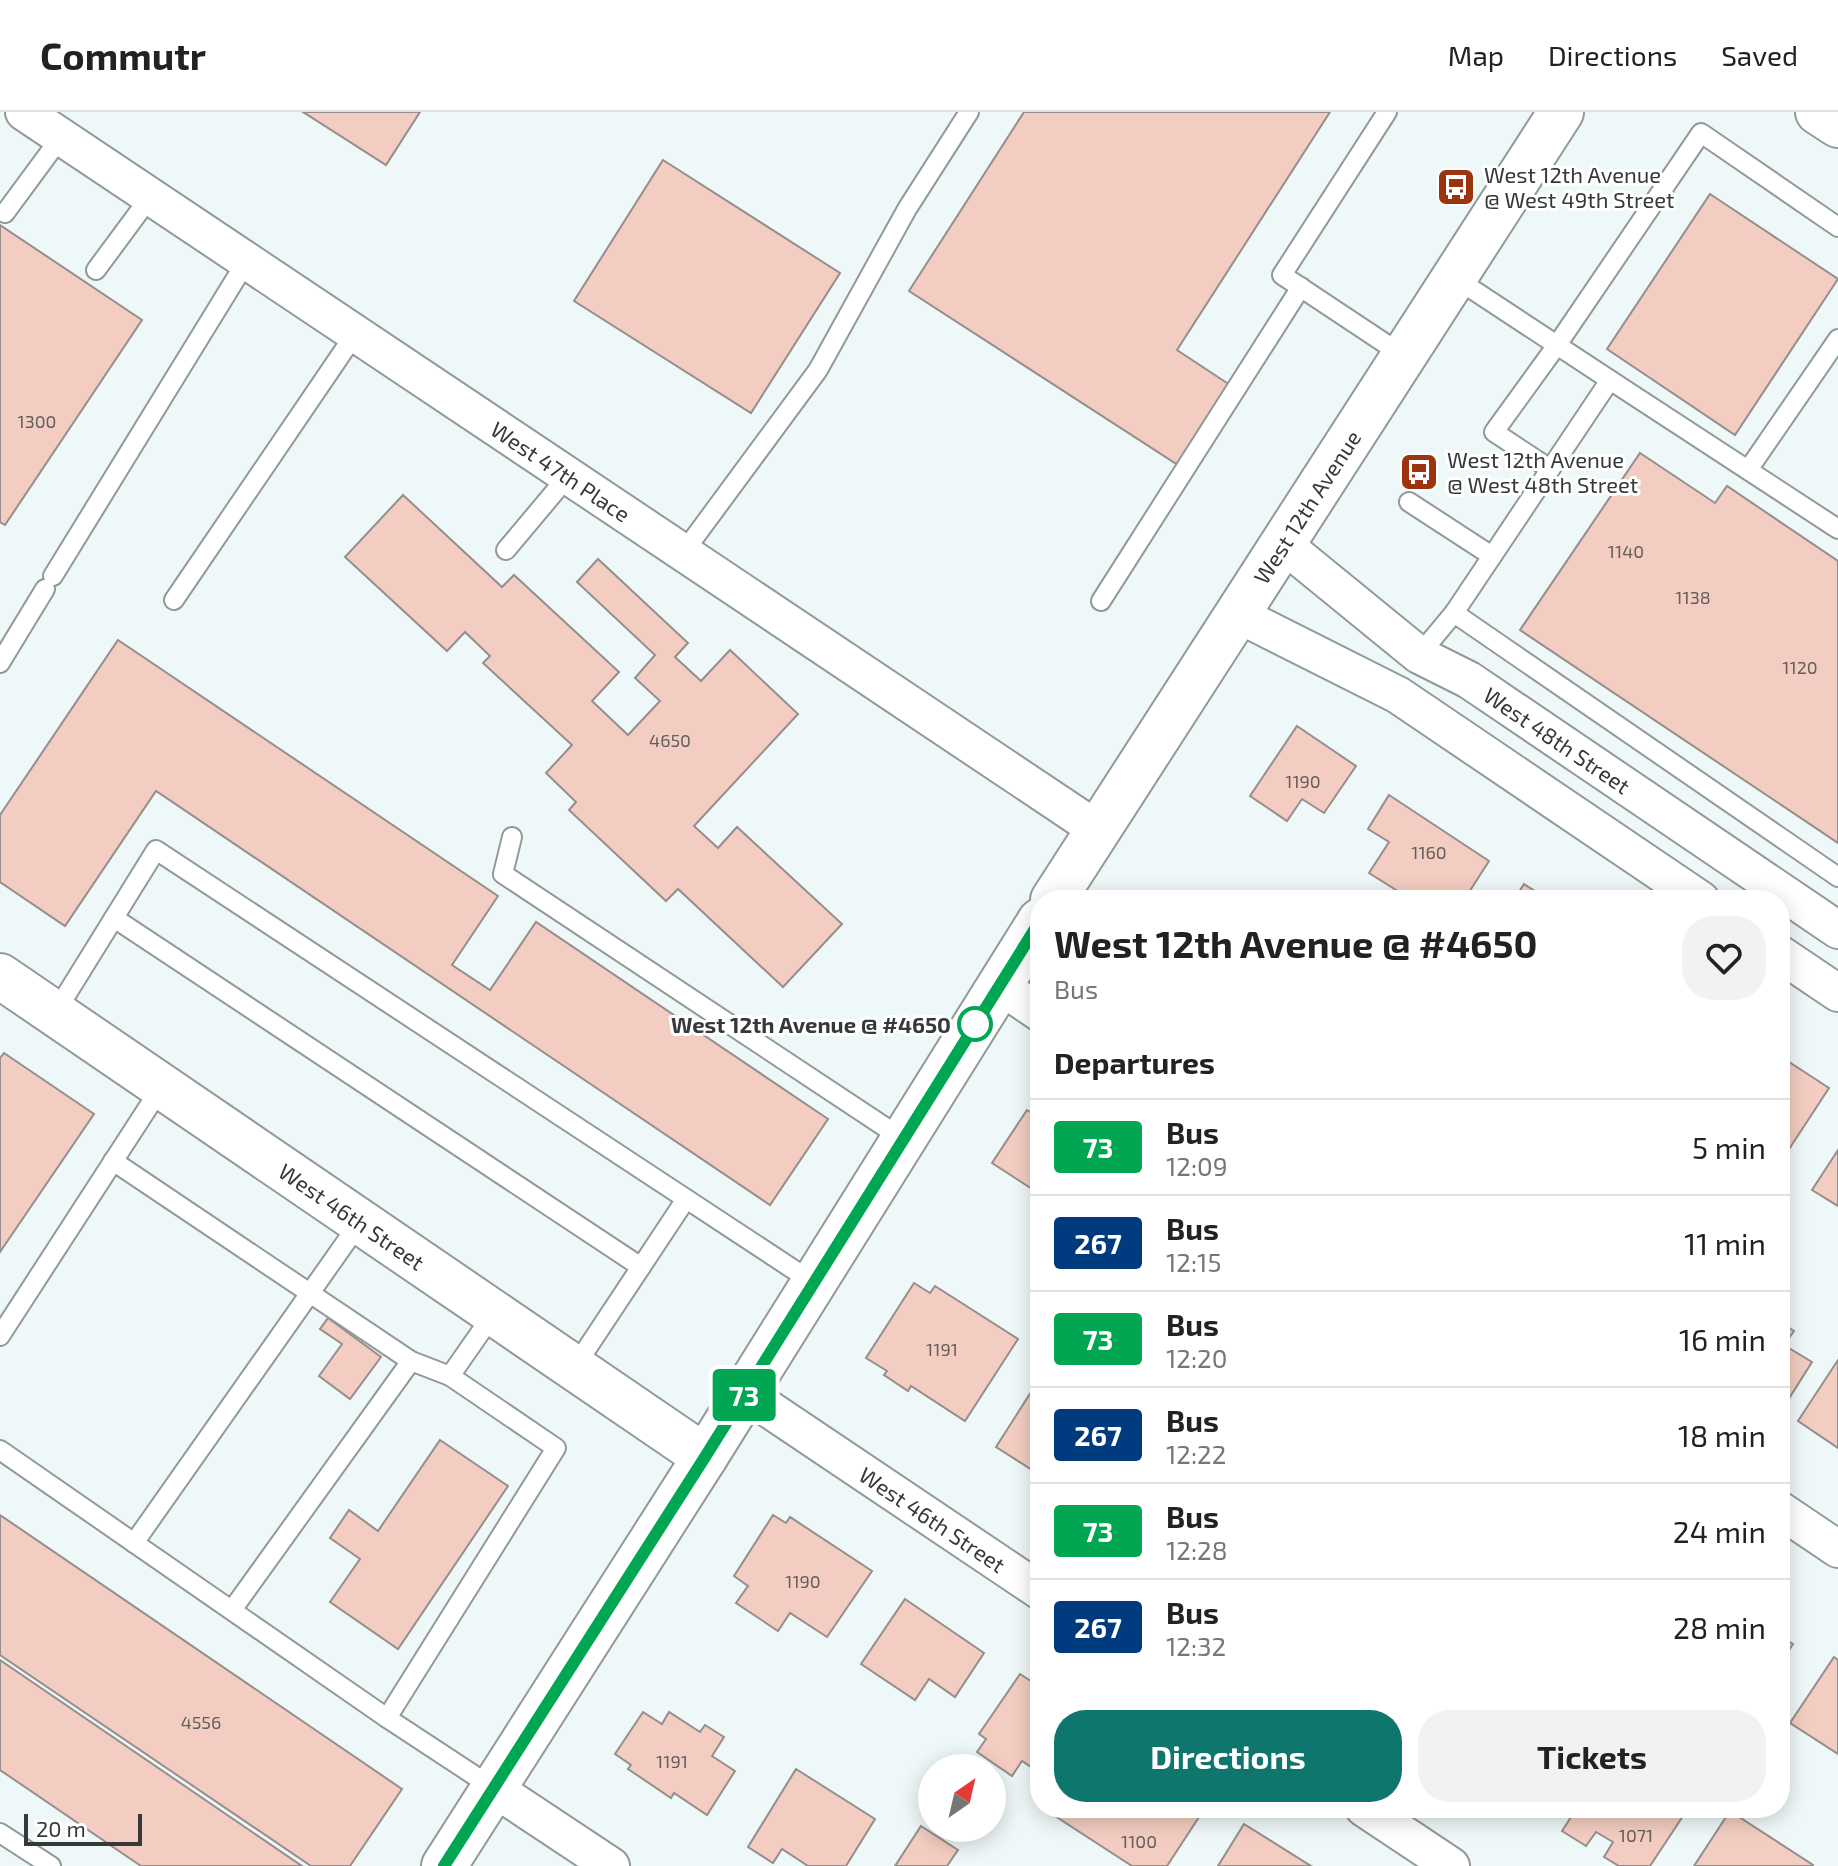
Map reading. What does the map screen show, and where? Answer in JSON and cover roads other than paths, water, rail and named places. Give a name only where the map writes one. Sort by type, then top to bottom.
[{"type":"main road","name":"West 12th Avenue","points":[[1059,890],[1561,112]]},
{"type":"main road","points":[[1818,112],[1838,125]]},
{"type":"main road","points":[[444,1866],[705,1457],[1030,937]]},
{"type":"main road","name":"West 46th Street","points":[[0,976],[705,1457]]},
{"type":"street","name":"West 47th Place","points":[[24,112],[1098,830]]},
{"type":"street","name":"West 48th Street","points":[[1283,544],[1419,655],[1469,680],[1779,890]]},
{"type":"street","points":[[1237,614],[1398,695],[1686,890]]},
{"type":"street","name":"West 48th Street","points":[[1790,897],[1838,930]]},
{"type":"street","points":[[1790,961],[1838,993]]},
{"type":"street","points":[[999,985],[1030,1006]]},
{"type":"street","name":"West 46th Street","points":[[745,1393],[1030,1584]]},
{"type":"street","points":[[1790,1517],[1838,1549]]},
{"type":"street","points":[[495,1789],[611,1866]]},
{"type":"street","points":[[1379,1818],[1451,1866]]},
{"type":"lane","points":[[683,553],[818,370],[907,209],[969,112]]},
{"type":"lane","points":[[1387,112],[1282,275],[1404,356]]},
{"type":"lane","points":[[1550,469],[1494,432],[1701,133],[1838,227]]},
{"type":"lane","points":[[5,213],[61,137]]},
{"type":"lane","points":[[96,270],[150,197]]},
{"type":"lane","points":[[0,663],[246,262]]},
{"type":"lane","points":[[1454,278],[1838,529]]},
{"type":"lane","points":[[1101,601],[1301,287]]},
{"type":"lane","points":[[174,600],[355,334]]},
{"type":"lane","points":[[1748,470],[1838,339]]},
{"type":"lane","points":[[1419,655],[1454,613],[1610,380]]},
{"type":"lane","points":[[506,550],[568,476]]},
{"type":"lane","points":[[1409,502],[1492,556]]},
{"type":"lane","points":[[1454,613],[1838,877]]},
{"type":"lane","points":[[512,837],[503,874],[903,1139]]},
{"type":"lane","points":[[55,1013],[156,850],[814,1283]]},
{"type":"lane","points":[[114,918],[641,1267]]},
{"type":"lane","points":[[0,1336],[162,1086]]},
{"type":"lane","points":[[113,1161],[411,1361],[450,1376],[556,1448],[387,1718]]},
{"type":"lane","points":[[574,1368],[686,1199]]},
{"type":"lane","points":[[134,1543],[360,1222]]},
{"type":"lane","points":[[450,1376],[494,1313]]},
{"type":"lane","points":[[232,1610],[411,1361]]},
{"type":"lane","points":[[0,1450],[387,1718],[495,1789]]},
{"type":"lane","points":[[0,1833],[51,1866]]},
{"type":"place","name":"West 12th Avenue @ West 49th Street","points":[[1456,187]]},
{"type":"place","name":"West 12th Avenue @ West 48th Street","points":[[1419,472]]},
{"type":"place","name":"West 12th Avenue @ #4650","points":[[975,1024]]}]
